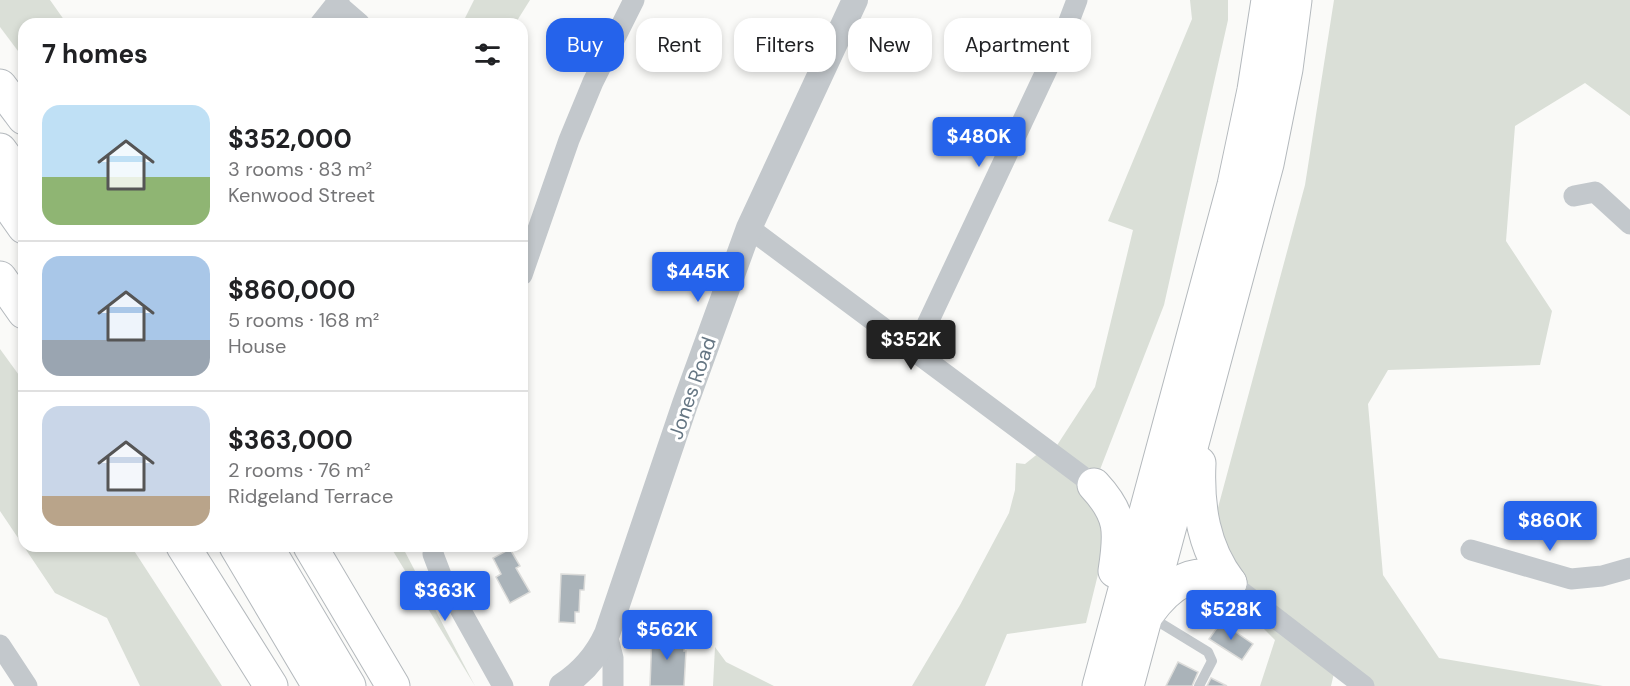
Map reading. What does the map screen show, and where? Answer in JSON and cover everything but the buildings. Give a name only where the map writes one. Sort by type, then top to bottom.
[{"type":"highway","points":[[1254,0],[1254,90]]},
{"type":"highway","points":[[1147,614],[1254,90],[1268,0]]},
{"type":"highway","points":[[1109,684],[1197,376],[1267,164],[1282,91],[1295,0]]},
{"type":"highway","points":[[0,86],[18,110]]},
{"type":"highway","points":[[0,150],[18,175]]},
{"type":"highway","points":[[0,193],[18,218]]},
{"type":"highway","points":[[0,278],[18,304]]},
{"type":"highway","points":[[1094,485],[1125,486],[1132,482],[1143,470],[1197,376]]},
{"type":"highway","points":[[1197,376],[1200,507],[1211,552],[1216,564],[1230,583]]},
{"type":"highway","points":[[1094,485],[1111,506],[1118,521],[1119,530],[1109,684]]},
{"type":"highway","points":[[187,552],[272,686]]},
{"type":"highway","points":[[240,552],[319,686]]},
{"type":"highway","points":[[270,552],[349,686]]},
{"type":"highway","points":[[314,552],[393,686]]},
{"type":"highway","points":[[1109,684],[1147,614],[1168,591],[1190,578],[1206,575],[1230,583]]},
{"type":"street","points":[[528,258],[569,140],[593,82],[634,0]]},
{"type":"street","name":"Jones Road","points":[[562,686],[592,660],[607,634],[685,404],[749,228],[855,0]]},
{"type":"street","points":[[915,350],[1066,29],[1077,0]]},
{"type":"street","points":[[325,18],[338,2],[354,18]]},
{"type":"street","points":[[1574,196],[1595,192],[1630,224]]},
{"type":"street","points":[[749,228],[1094,485]]},
{"type":"street","points":[[1471,550],[1570,579],[1602,576],[1630,568]]},
{"type":"street","points":[[433,552],[441,575],[503,686]]},
{"type":"street","points":[[1230,583],[1364,686]]},
{"type":"street","points":[[607,634],[613,658],[613,686]]},
{"type":"street","points":[[0,645],[27,686]]},
{"type":"lane","points":[[1147,614],[1208,652],[1212,661],[1199,686]]},
{"type":"shaded area","points":[[0,0],[50,0],[63,18],[18,18],[18,51],[0,27]]},
{"type":"shaded area","points":[[474,0],[530,0],[519,18],[465,18]]},
{"type":"shaded area","points":[[1190,0],[1228,0],[1228,20],[1164,305],[1094,485],[1104,550],[1086,623],[1007,634],[985,686],[912,686],[960,605],[1009,513],[1015,490],[1016,463],[1025,464],[1045,448],[1052,453],[1095,387],[1133,230],[1108,221],[1192,19]]},
{"type":"shaded area","points":[[1334,0],[1630,0],[1630,116],[1585,83],[1515,126],[1506,241],[1552,311],[1540,365],[1388,370],[1368,404],[1383,575],[1439,658],[1603,686],[1360,686],[1335,669],[1331,686],[1260,686],[1275,640],[1202,567],[1305,185]]},
{"type":"shaded area","points":[[0,349],[18,374],[18,538],[0,511]]},
{"type":"shaded area","points":[[28,552],[135,552],[222,686],[140,686],[107,618],[55,593]]},
{"type":"shaded area","points":[[394,552],[405,552],[475,686]]},
{"type":"shaded area","points":[[715,647],[726,662],[774,686],[713,686]]}]
